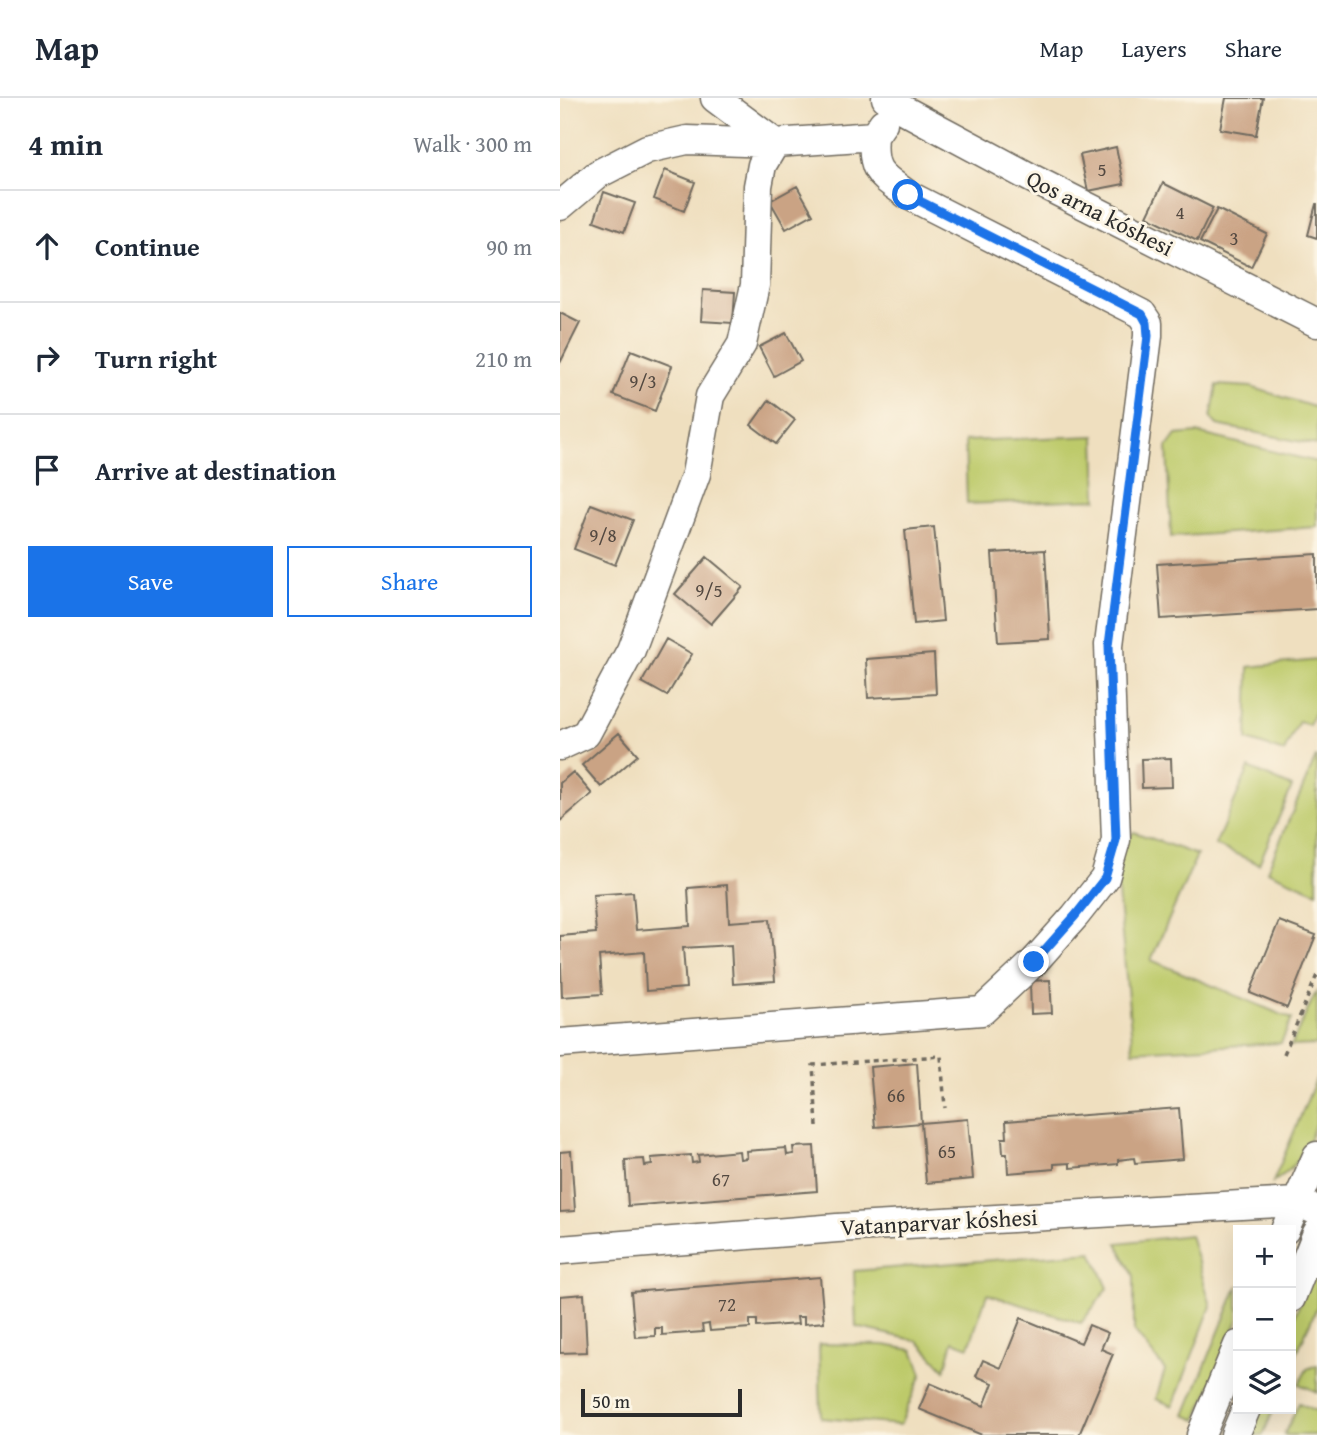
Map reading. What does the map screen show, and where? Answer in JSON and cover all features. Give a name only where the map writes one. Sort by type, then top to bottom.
[{"type":"street","points":[[715,98],[775,143]]},
{"type":"street","points":[[560,1043],[982,1011],[1034,962],[1105,878],[1116,840],[1109,645],[1148,336],[1147,323],[1142,314],[908,195],[880,175],[872,155],[874,136],[894,104]]},
{"type":"street","name":"Qos arna kóshesi","points":[[894,104],[1033,179],[1317,323]]},
{"type":"street","points":[[560,206],[598,174],[647,149],[687,141],[775,143],[874,136]]},
{"type":"street","points":[[560,746],[586,734],[631,650],[696,474],[710,396],[742,344],[755,285],[758,186],[762,165],[775,143]]},
{"type":"street","points":[[1290,1225],[1307,1207],[1317,1156]]},
{"type":"street","name":"Vatanparvar kóshesi","points":[[560,1250],[837,1228],[1307,1207]]},
{"type":"street","points":[[1295,1288],[1317,1233]]},
{"type":"street","points":[[1201,1435],[1236,1351]]},
{"type":"street","points":[[1235,1435],[1244,1414]]},
{"type":"path","points":[[1284,1054],[1317,975]]},
{"type":"path","points":[[817,1126],[813,1066],[941,1056],[944,1108]]},
{"type":"green space","points":[[1217,385],[1251,387],[1317,408],[1317,445],[1217,425],[1211,418]]},
{"type":"green space","points":[[1197,433],[1317,462],[1317,527],[1171,537],[1167,447],[1176,435]]},
{"type":"green space","points":[[1095,436],[1097,499],[967,504],[965,441]]},
{"type":"green space","points":[[1317,660],[1317,706],[1309,725],[1299,721],[1284,752],[1247,740],[1249,667]]},
{"type":"green space","points":[[1317,757],[1317,892],[1267,871]]},
{"type":"green space","points":[[1249,768],[1292,787],[1259,864],[1215,845]]},
{"type":"green space","points":[[1134,832],[1197,855],[1151,960],[1292,1019],[1281,1043],[1133,1051],[1114,850]]},
{"type":"green space","points":[[1317,990],[1317,1045],[1291,1046]]},
{"type":"green space","points":[[1317,1077],[1316,1121],[1309,1140],[1294,1164],[1273,1182]]},
{"type":"green space","points":[[1190,1235],[1211,1306],[1173,1406],[1156,1399],[1165,1370],[1134,1331],[1134,1276],[1117,1243]]},
{"type":"green space","points":[[1092,1252],[1108,1288],[1081,1323],[987,1294],[969,1347],[953,1341],[945,1370],[918,1341],[856,1327],[854,1271]]},
{"type":"green space","points":[[1317,1261],[1317,1307],[1296,1355],[1296,1313]]},
{"type":"green space","points":[[1233,1297],[1233,1332],[1197,1420],[1185,1415]]},
{"type":"green space","points":[[819,1344],[884,1345],[913,1350],[922,1374],[900,1425],[821,1418]]},
{"type":"green space","points":[[1317,1365],[1317,1392],[1299,1384],[1307,1369]]},
{"type":"green space","points":[[1299,1403],[1317,1411],[1317,1435],[1284,1435]]},
{"type":"green space","points":[[1255,1414],[1272,1414],[1263,1435],[1246,1435]]},
{"type":"building","points":[[1226,98],[1263,98],[1256,135],[1220,129]]},
{"type":"building","points":[[1116,147],[1124,184],[1088,191],[1080,155]]},
{"type":"building","points":[[665,170],[695,182],[684,211],[654,199]]},
{"type":"building","points":[[1163,183],[1213,208],[1197,241],[1147,216]]},
{"type":"building","points":[[797,186],[813,214],[786,229],[770,201]]},
{"type":"building","points":[[604,192],[635,203],[624,232],[594,221]]},
{"type":"building","points":[[1317,204],[1317,238],[1308,235]]},
{"type":"building","points":[[1217,209],[1267,234],[1251,267],[1200,242]]},
{"type":"building","points":[[703,290],[735,292],[733,323],[701,321]]},
{"type":"building","points":[[560,313],[580,323],[560,363]]},
{"type":"building","points":[[786,333],[801,361],[774,376],[759,347]]},
{"type":"building","points":[[631,350],[672,366],[655,411],[613,395]]},
{"type":"building","points":[[769,400],[795,420],[776,444],[751,425]]},
{"type":"building","points":[[591,504],[633,520],[615,565],[574,549]]},
{"type":"building","points":[[934,527],[943,621],[914,624],[905,530]]},
{"type":"building","points":[[1045,550],[1050,639],[998,642],[992,553]]},
{"type":"building","points":[[1317,554],[1317,609],[1161,619],[1157,564]]},
{"type":"building","points":[[707,557],[743,587],[711,624],[675,594]]},
{"type":"building","points":[[666,639],[692,654],[667,696],[642,682]]},
{"type":"building","points":[[934,654],[936,694],[868,698],[866,659]]},
{"type":"building","points":[[619,733],[638,755],[601,787],[582,765]]},
{"type":"building","points":[[1171,758],[1172,787],[1142,788],[1141,759]]},
{"type":"building","points":[[573,772],[592,794],[560,821],[560,783]]},
{"type":"building","points":[[727,885],[729,922],[770,919],[775,981],[733,984],[731,945],[683,948],[686,988],[646,991],[644,952],[599,956],[602,994],[562,997],[560,936],[596,933],[593,895],[633,892],[636,930],[690,926],[688,888]]},
{"type":"building","points":[[1279,921],[1316,935],[1287,1008],[1250,993]]},
{"type":"building","points":[[1050,980],[1052,1013],[1031,1014],[1030,981]]},
{"type":"building","points":[[917,1063],[921,1123],[875,1127],[870,1067]]},
{"type":"building","points":[[1179,1108],[1183,1159],[1135,1163],[1134,1158],[1118,1160],[1118,1164],[1070,1168],[1070,1163],[1054,1164],[1054,1169],[1008,1173],[1007,1154],[1003,1154],[1002,1138],[1007,1138],[1006,1121]]},
{"type":"building","points":[[968,1119],[973,1179],[926,1183],[921,1123]]},
{"type":"building","points":[[814,1146],[817,1191],[628,1206],[625,1160],[644,1159],[645,1166],[652,1165],[651,1158],[691,1155],[692,1163],[699,1162],[698,1155],[739,1151],[740,1159],[747,1158],[746,1151],[786,1148],[787,1155],[794,1154],[793,1147]]},
{"type":"building","points":[[571,1151],[575,1211],[560,1212],[560,1152]]},
{"type":"building","points":[[820,1277],[824,1322],[804,1324],[804,1317],[797,1317],[798,1324],[757,1327],[757,1320],[750,1320],[750,1328],[710,1331],[709,1324],[702,1325],[703,1332],[662,1335],[662,1328],[655,1328],[655,1336],[635,1337],[631,1292]]},
{"type":"building","points":[[584,1294],[587,1352],[560,1353],[560,1296]]},
{"type":"building","points":[[1021,1318],[1081,1343],[1089,1325],[1108,1333],[1101,1349],[1113,1354],[1079,1435],[982,1435],[919,1409],[930,1383],[984,1406],[993,1383],[976,1376],[983,1360],[1001,1368]]},
{"type":"route","points":[[908,195],[1142,314],[1147,323],[1148,336],[1109,645],[1116,840],[1105,878],[1034,962]]}]
